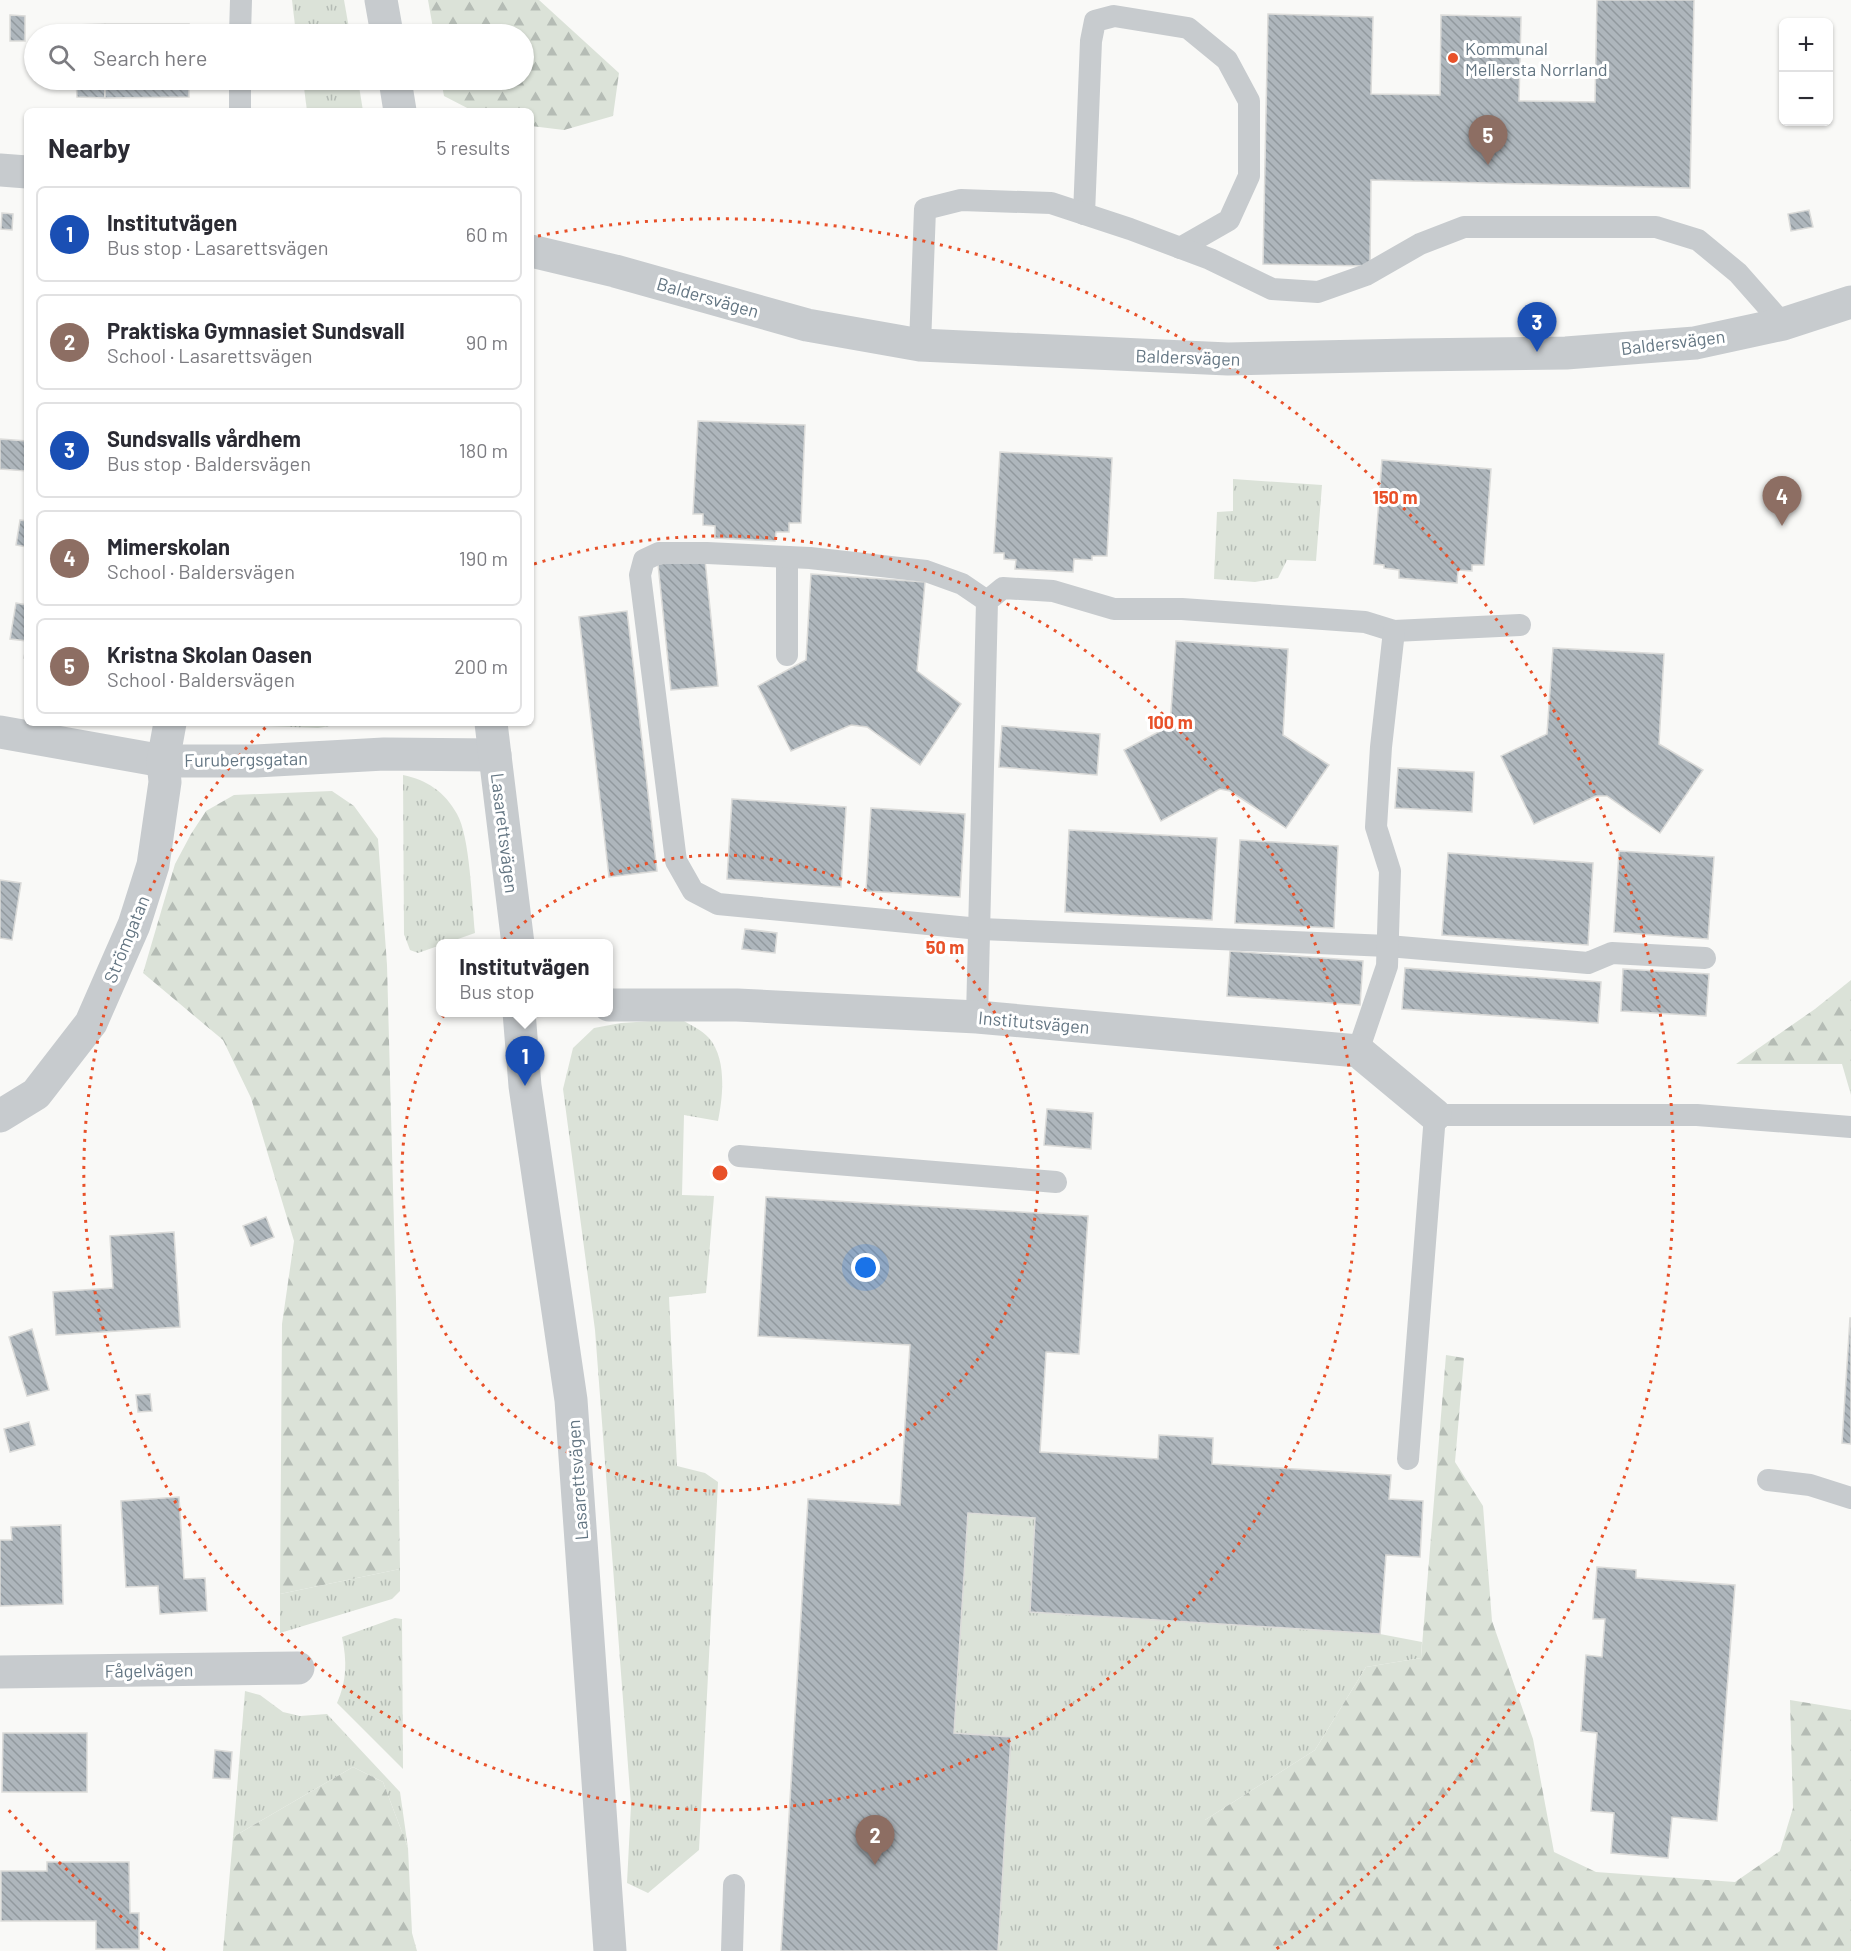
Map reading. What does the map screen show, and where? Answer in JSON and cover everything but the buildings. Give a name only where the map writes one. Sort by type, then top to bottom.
[{"type":"street","points":[[381,0],[385,24]]},
{"type":"street","points":[[397,90],[400,108]]},
{"type":"street","points":[[0,170],[24,172]]},
{"type":"street","name":"Baldersvägen","points":[[534,252],[615,271],[807,324],[920,345],[1228,359],[1566,353],[1695,343],[1783,324],[1851,302]]},
{"type":"street","name":"Strömgatan","points":[[0,1116],[36,1094],[91,1023],[134,925],[153,865],[165,782],[163,761],[169,726]]},
{"type":"street","name":"Lasarettsvägen","points":[[491,726],[517,939]]},
{"type":"street","name":"Furubergsgatan","points":[[0,732],[163,761],[256,761],[384,754],[495,755]]},
{"type":"street","name":"Institutsvägen","points":[[613,1005],[737,1005],[977,1017],[1358,1051]]},
{"type":"street","name":"Lasarettsvägen","points":[[519,1017],[525,1086],[571,1400],[610,1951]]},
{"type":"street","points":[[1358,1051],[1436,1115]]},
{"type":"street","name":"Fågelvägen","points":[[0,1672],[298,1668]]},
{"type":"lane","points":[[240,24],[241,0]]},
{"type":"lane","points":[[1084,214],[1090,41],[1095,21],[1114,16],[1188,28],[1227,60],[1249,101],[1249,176],[1229,220],[1180,248]]},
{"type":"lane","points":[[240,90],[240,108]]},
{"type":"lane","points":[[920,345],[925,208],[961,200],[1051,203],[1210,259],[1272,289],[1318,292],[1366,275],[1420,244],[1464,227],[1656,227],[1698,240],[1738,273],[1783,324]]},
{"type":"lane","points":[[987,602],[962,584],[926,571],[810,558],[707,553],[659,553],[644,560],[640,575],[676,861],[693,891],[718,904],[980,929],[1388,946],[1587,963],[1612,953],[1705,957]]},
{"type":"lane","points":[[787,557],[787,655]]},
{"type":"lane","points":[[977,1017],[987,602],[1003,588],[1053,591],[1114,609],[1182,609],[1365,622],[1394,631],[1520,625]]},
{"type":"lane","points":[[1358,1051],[1387,966],[1390,871],[1376,826],[1381,747],[1394,631]]},
{"type":"lane","points":[[1408,1459],[1436,1115],[1698,1115],[1851,1127]]},
{"type":"lane","points":[[739,1156],[1056,1182]]},
{"type":"lane","points":[[1768,1480],[1810,1485],[1851,1498]]},
{"type":"lane","points":[[732,1951],[734,1885]]},
{"type":"green space","points":[[292,0],[344,0],[348,24],[295,24]]},
{"type":"green space","points":[[428,0],[539,0],[619,73],[613,116],[564,130],[534,126],[534,108],[467,108],[444,96],[443,90],[534,90],[534,24],[432,24]]},
{"type":"green space","points":[[304,90],[360,90],[363,108],[307,108]]},
{"type":"green space","points":[[1233,479],[1322,485],[1316,561],[1287,560],[1278,578],[1255,582],[1214,579],[1217,512],[1233,511]]},
{"type":"green space","points":[[268,726],[330,726],[318,728]]},
{"type":"green space","points":[[403,775],[420,780],[441,793],[457,814],[468,854],[475,933],[458,939],[436,939],[436,947],[418,953],[410,950],[404,934]]},
{"type":"green space","points":[[332,791],[354,806],[378,839],[387,965],[400,1569],[280,1594],[282,1324],[294,1241],[251,1098],[223,1040],[143,973],[175,864],[206,811],[234,795]]},
{"type":"green space","points":[[1851,980],[1851,1095],[1842,1064],[1736,1064],[1815,1009]]},
{"type":"green space","points":[[681,1019],[703,1032],[715,1047],[721,1067],[722,1089],[718,1121],[684,1115],[682,1195],[714,1196],[706,1293],[669,1297],[677,1466],[705,1473],[718,1482],[699,1850],[648,1893],[627,1883],[631,1805],[595,1330],[563,1089],[573,1048],[594,1028],[621,1023]]},
{"type":"green space","points":[[1446,1355],[1464,1358],[1455,1462],[1483,1506],[1492,1621],[1533,1739],[1554,1852],[1596,1872],[1735,1882],[1780,1851],[1793,1808],[1790,1700],[1851,1710],[1851,1951],[1205,1951],[1205,1820],[1315,1750],[1366,1667],[1421,1658]]},
{"type":"green space","points":[[968,1513],[1035,1518],[1030,1612],[1380,1634],[1422,1642],[1421,1658],[1366,1667],[1315,1750],[1205,1820],[1205,1951],[998,1951],[1011,1737],[954,1733]]},
{"type":"green space","points":[[400,1569],[400,1591],[392,1599],[280,1633],[280,1594]]},
{"type":"green space","points":[[395,1618],[402,1619],[403,1769],[337,1703],[343,1687],[345,1671],[342,1637]]},
{"type":"green space","points":[[245,1691],[260,1695],[283,1712],[300,1716],[327,1714],[400,1792],[408,1848],[383,1782],[353,1767],[233,1837]]},
{"type":"green space","points":[[353,1767],[383,1782],[408,1848],[412,1933],[417,1951],[223,1951],[233,1837]]},
{"type":"place","name":"Kommunal Mellersta Norrland","points":[[1453,58]]},
{"type":"place","name":"Kristna Skolan Oasen","points":[[1488,165]]},
{"type":"place","name":"Sundsvalls vårdhem","points":[[1537,352]]},
{"type":"place","name":"Mimerskolan","points":[[1782,526]]},
{"type":"place","name":"Institutvägen","points":[[525,1086]]},
{"type":"place","name":"Praktiska Gymnasiet Sundsvall","points":[[875,1865]]}]
